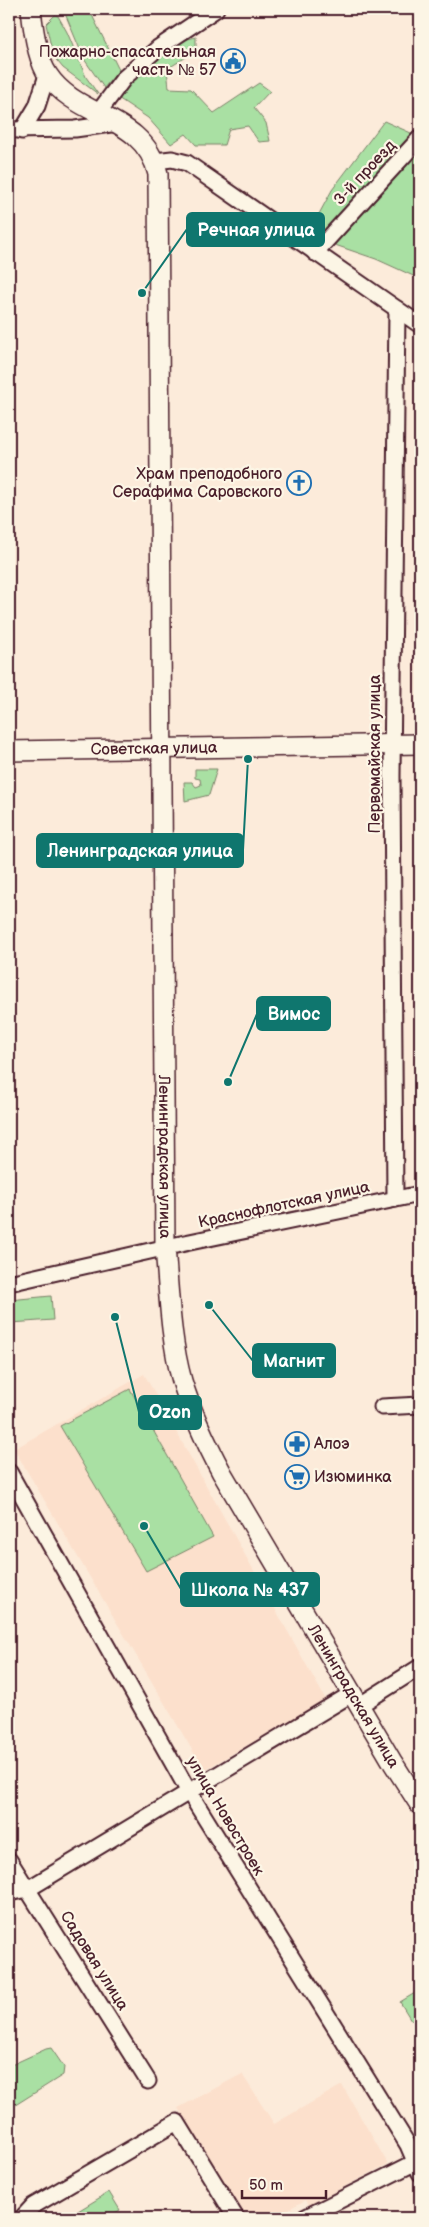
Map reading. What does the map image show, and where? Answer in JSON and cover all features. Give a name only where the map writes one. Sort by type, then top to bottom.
[{"type":"main road","points":[[31,9],[36,40],[47,75],[60,89],[78,102],[118,123],[134,134],[158,156]]},
{"type":"main road","name":"Ленинградская улица","points":[[158,156],[166,1247],[173,1336],[178,1363],[202,1436],[222,1473],[420,1806]]},
{"type":"main road","name":"Советская улица","points":[[9,751],[420,744]]},
{"type":"street","points":[[98,113],[124,78],[158,48],[216,9]]},
{"type":"street","points":[[15,130],[37,106],[47,75]]},
{"type":"street","points":[[15,130],[75,129],[118,123]]},
{"type":"street","name":"3-й проезд","points":[[315,253],[420,138]]},
{"type":"street","points":[[158,156],[186,163],[420,325]]},
{"type":"street","name":"Первомайская улица","points":[[395,1199],[392,744],[397,308]]},
{"type":"street","name":"Краснофлотская улица","points":[[9,1283],[166,1247],[420,1194]]},
{"type":"street","points":[[382,1407],[420,1405]]},
{"type":"street","name":"улица Новостроек","points":[[9,1472],[189,1792],[408,2145],[418,2166]]},
{"type":"street","points":[[9,1893],[28,1889],[189,1792],[356,1699],[420,1667]]},
{"type":"street","name":"Садовая улица","points":[[9,1860],[148,2080]]},
{"type":"street","points":[[22,2218],[33,2206],[177,2122],[236,2218]]},
{"type":"street","points":[[304,2218],[418,2166]]},
{"type":"shaded area","points":[[144,1374],[326,1700],[204,1770],[14,1449]]},
{"type":"shaded area","points":[[242,2074],[274,2124],[342,2085],[388,2164],[309,2205],[306,2200],[271,2218],[246,2218],[178,2108]]},
{"type":"green space","points":[[66,9],[89,9],[119,70],[104,88],[84,59],[64,11]]},
{"type":"green space","points":[[55,15],[58,16],[67,32],[86,77],[98,94],[63,68],[53,56],[46,24]]},
{"type":"green space","points":[[196,37],[196,51],[167,69],[169,88],[191,89],[214,113],[259,83],[270,91],[254,108],[266,123],[270,141],[259,142],[248,126],[229,129],[224,145],[196,145],[186,134],[171,144],[148,118],[118,98],[131,81],[175,42]]},
{"type":"green space","points":[[384,121],[420,137],[420,279],[376,259],[335,245],[313,225],[332,190]]},
{"type":"green space","points":[[195,769],[217,769],[209,795],[185,801],[184,782],[192,782],[196,787],[201,785],[200,779],[195,778]]},
{"type":"green space","points":[[51,1296],[53,1320],[11,1323],[9,1300]]},
{"type":"green space","points":[[130,1389],[213,1537],[146,1571],[60,1426]]},
{"type":"green space","points":[[420,1990],[420,2014],[411,2020],[400,2002]]},
{"type":"green space","points":[[51,2048],[64,2067],[63,2075],[9,2109],[9,2066]]},
{"type":"green space","points":[[109,2192],[120,2210],[107,2218],[83,2218],[78,2211]]},
{"type":"place","name":"Пожарно-спасательная часть № 57","points":[[233,61]]},
{"type":"place","name":"Речная улица","points":[[142,293]]},
{"type":"place","name":"Храм преподобного Серафима Саровского","points":[[299,483]]},
{"type":"place","name":"Ленинградская улица","points":[[248,759]]},
{"type":"place","name":"Вимос","points":[[228,1082]]},
{"type":"place","name":"Магнит","points":[[209,1305]]},
{"type":"place","name":"Ozon","points":[[115,1317]]},
{"type":"place","name":"Алоэ","points":[[297,1444]]},
{"type":"place","name":"Изюминка","points":[[297,1477]]},
{"type":"place","name":"Школа № 437","points":[[144,1526]]}]
